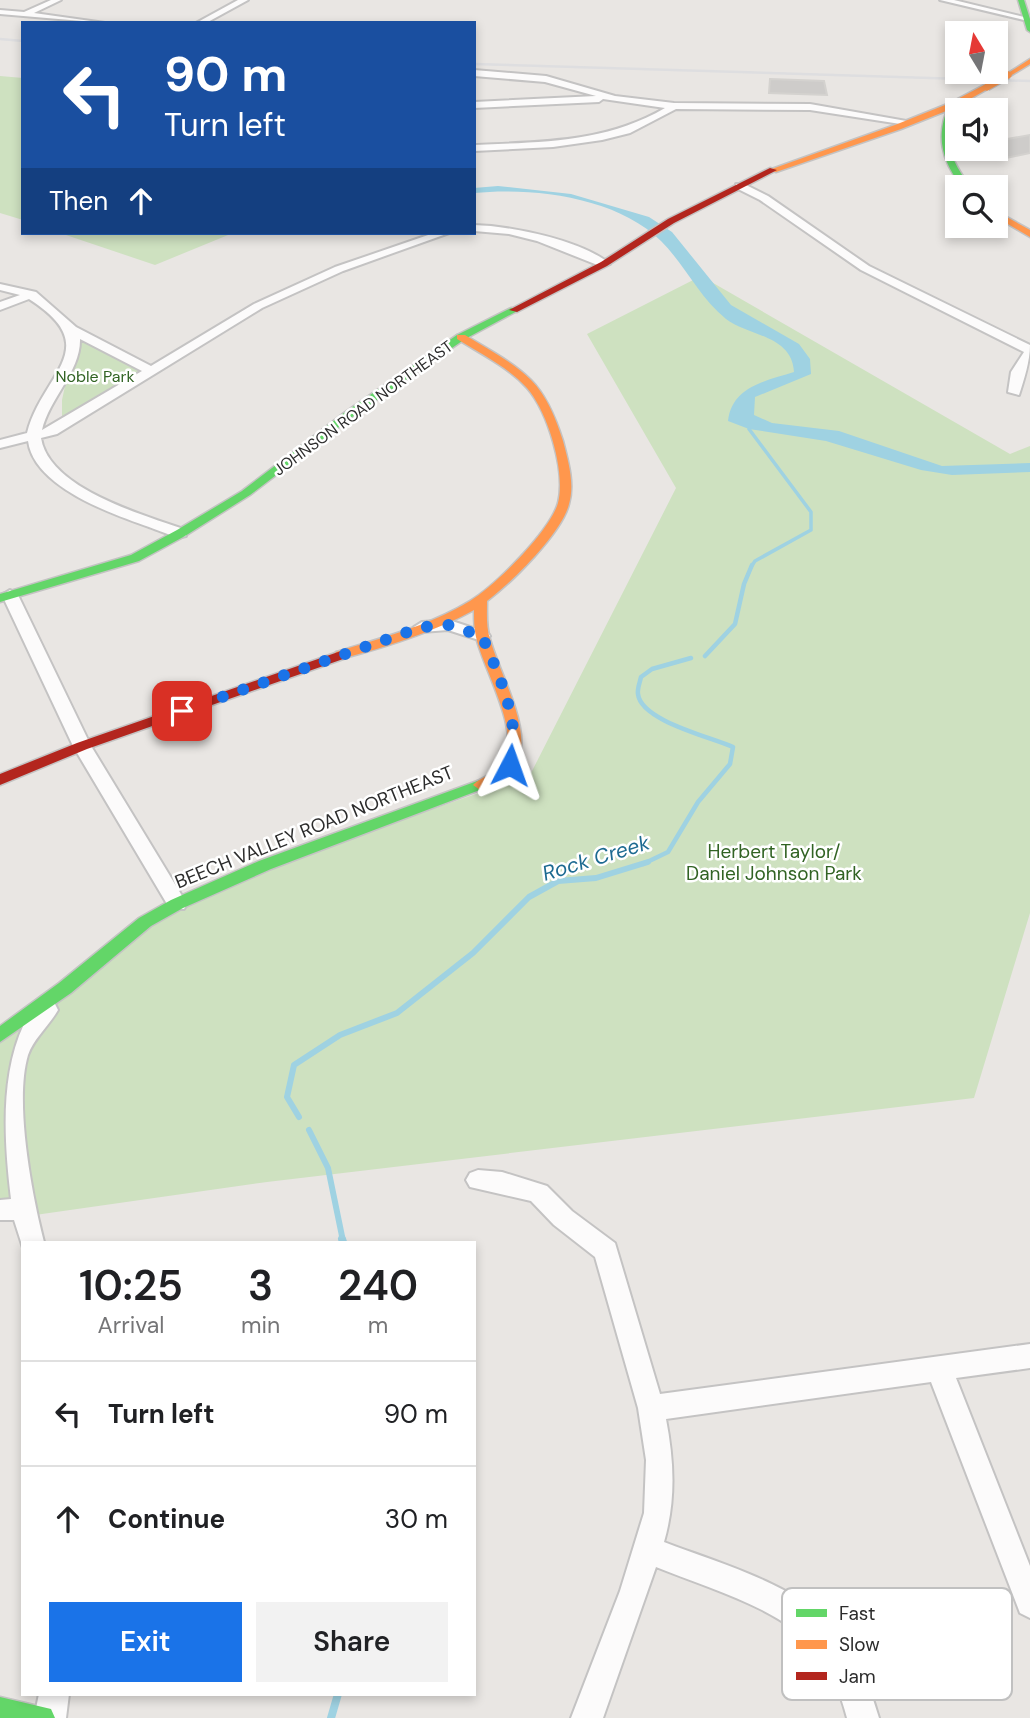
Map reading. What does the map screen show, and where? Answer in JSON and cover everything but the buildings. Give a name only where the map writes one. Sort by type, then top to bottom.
[{"type":"street","points":[[25,14],[57,0]]},
{"type":"street","points":[[204,21],[244,0]]},
{"type":"street","points":[[944,0],[1027,24]]},
{"type":"street","points":[[1021,0],[1027,24]]},
{"type":"street","points":[[0,12],[84,21]]},
{"type":"street","name":"JOHNSON ROAD NORTHEAST","points":[[967,98],[1030,61]]},
{"type":"street","points":[[476,73],[546,79],[614,99]]},
{"type":"street","points":[[476,104],[614,99],[674,106],[810,107],[943,126]]},
{"type":"street","points":[[476,148],[615,137],[642,126],[674,106]]},
{"type":"street","name":"JOHNSON ROAD NORTHEAST","points":[[5,597],[135,558],[181,533],[246,494],[348,415],[461,337],[604,264],[671,221],[806,156],[945,108]]},
{"type":"street","points":[[945,122],[945,160],[957,175]]},
{"type":"street","points":[[740,186],[764,198],[865,268],[1030,351],[1017,372],[1014,392]]},
{"type":"street","points":[[1008,220],[1030,234]]},
{"type":"street","points":[[476,228],[509,228],[526,232],[562,244],[604,264]]},
{"type":"street","points":[[0,444],[52,431],[258,306],[339,269],[438,235]]},
{"type":"street","points":[[0,288],[33,293],[72,330],[149,370]]},
{"type":"street","points":[[0,306],[33,293]]},
{"type":"street","points":[[72,330],[75,348],[46,400],[33,435],[38,451],[50,467],[75,490],[181,533]]},
{"type":"street","points":[[0,780],[82,746],[422,627],[481,601],[516,568],[562,508],[565,488],[552,431],[537,393],[499,362],[461,337]]},
{"type":"street","points":[[5,597],[82,746],[177,904]]},
{"type":"street","name":"BEECH VALLEY ROAD NORTHEAST","points":[[0,1035],[65,988],[93,961],[145,922],[177,904],[265,866],[492,780],[510,765],[515,750],[510,718],[482,636],[481,601]]},
{"type":"street","points":[[422,627],[449,625],[482,636]]},
{"type":"street","points":[[31,1241],[12,1210],[13,1091],[17,1057],[31,1030],[65,988]]},
{"type":"street","points":[[478,1180],[502,1182],[539,1193],[563,1218],[606,1251],[651,1408],[660,1460],[658,1513],[635,1591],[587,1718]]},
{"type":"street","points":[[651,1408],[940,1371],[1030,1356]]},
{"type":"street","points":[[940,1371],[1030,1603]]},
{"type":"street","points":[[647,1549],[782,1607]]},
{"type":"street","points":[[50,1718],[54,1696]]},
{"type":"street","points":[[857,1700],[863,1718]]},
{"type":"street","points":[[0,1710],[42,1718]]},
{"type":"green space","points":[[0,76],[21,78],[21,219],[0,213]]},
{"type":"green space","points":[[66,235],[228,235],[155,265]]},
{"type":"green space","name":"Herbert Taylor/ Daniel Johnson Park","points":[[701,276],[1010,454],[1030,446],[1030,913],[974,1098],[267,1182],[0,1220],[0,1028],[161,904],[530,775],[676,488],[587,334]]},
{"type":"green space","name":"Noble Park","points":[[76,335],[149,373],[62,424],[62,400]]},
{"type":"water","points":[[498,186],[571,194],[649,217],[672,232],[731,305],[799,344],[810,359],[811,374],[755,397],[754,415],[772,423],[839,431],[942,466],[1030,463],[1030,472],[952,475],[921,470],[826,441],[749,429],[728,421],[731,409],[743,392],[762,382],[794,372],[786,350],[768,338],[726,319],[708,301],[670,250],[643,226],[622,214],[573,198],[522,192],[476,193],[476,188]]},
{"type":"waterway","name":"Rock Creek","points":[[749,429],[811,512],[811,530],[755,561],[751,566]]},
{"type":"waterway","name":"Rock Creek","points":[[705,656],[735,624],[744,584],[751,566]]},
{"type":"waterway","name":"Rock Creek","points":[[646,863],[668,852],[698,802],[730,764],[733,747],[664,720],[642,704],[638,694],[641,677],[652,669],[691,658]]},
{"type":"waterway","name":"Rock Creek","points":[[299,1117],[287,1097],[294,1065],[340,1035],[397,1013],[473,953],[529,897],[558,881],[596,878],[646,863]]},
{"type":"waterway","name":"Rock Creek","points":[[309,1130],[328,1168],[343,1241]]},
{"type":"waterway","name":"Rock Creek","points":[[331,1718],[337,1696]]},
{"type":"railway","points":[[0,39],[21,41]]},
{"type":"railway","points":[[476,64],[1030,81]]},
{"type":"traffic: fast","points":[[1021,0],[1030,30]]},
{"type":"traffic: fast","points":[[945,128],[945,148]]},
{"type":"traffic: fast","points":[[949,161],[957,175]]},
{"type":"traffic: fast","points":[[0,598],[135,558],[181,533],[246,493],[348,415],[461,337],[514,310]]},
{"type":"traffic: fast","points":[[0,1035],[65,988],[145,922],[177,904],[265,865],[480,785]]},
{"type":"traffic: fast","points":[[0,1710],[42,1718]]},
{"type":"traffic: slow","points":[[1008,75],[1030,61]]},
{"type":"traffic: slow","points":[[987,87],[992,84]]},
{"type":"traffic: slow","points":[[773,170],[898,127],[953,105],[987,87]]},
{"type":"traffic: slow","points":[[1008,220],[1030,234]]},
{"type":"traffic: slow","points":[[341,655],[427,627],[475,604],[497,587],[524,559],[549,529],[563,506],[563,465],[555,432],[537,394],[512,369],[461,337]]},
{"type":"traffic: slow","points":[[480,785],[505,771],[511,763],[514,751],[511,719],[483,639],[481,601]]},
{"type":"traffic: jam","points":[[514,310],[604,264],[671,221],[773,170]]},
{"type":"traffic: jam","points":[[0,780],[82,746],[341,655]]},
{"type":"route","points":[[182,711],[422,627],[449,625],[482,636],[489,652],[504,692],[510,718],[515,750],[510,765]]}]
